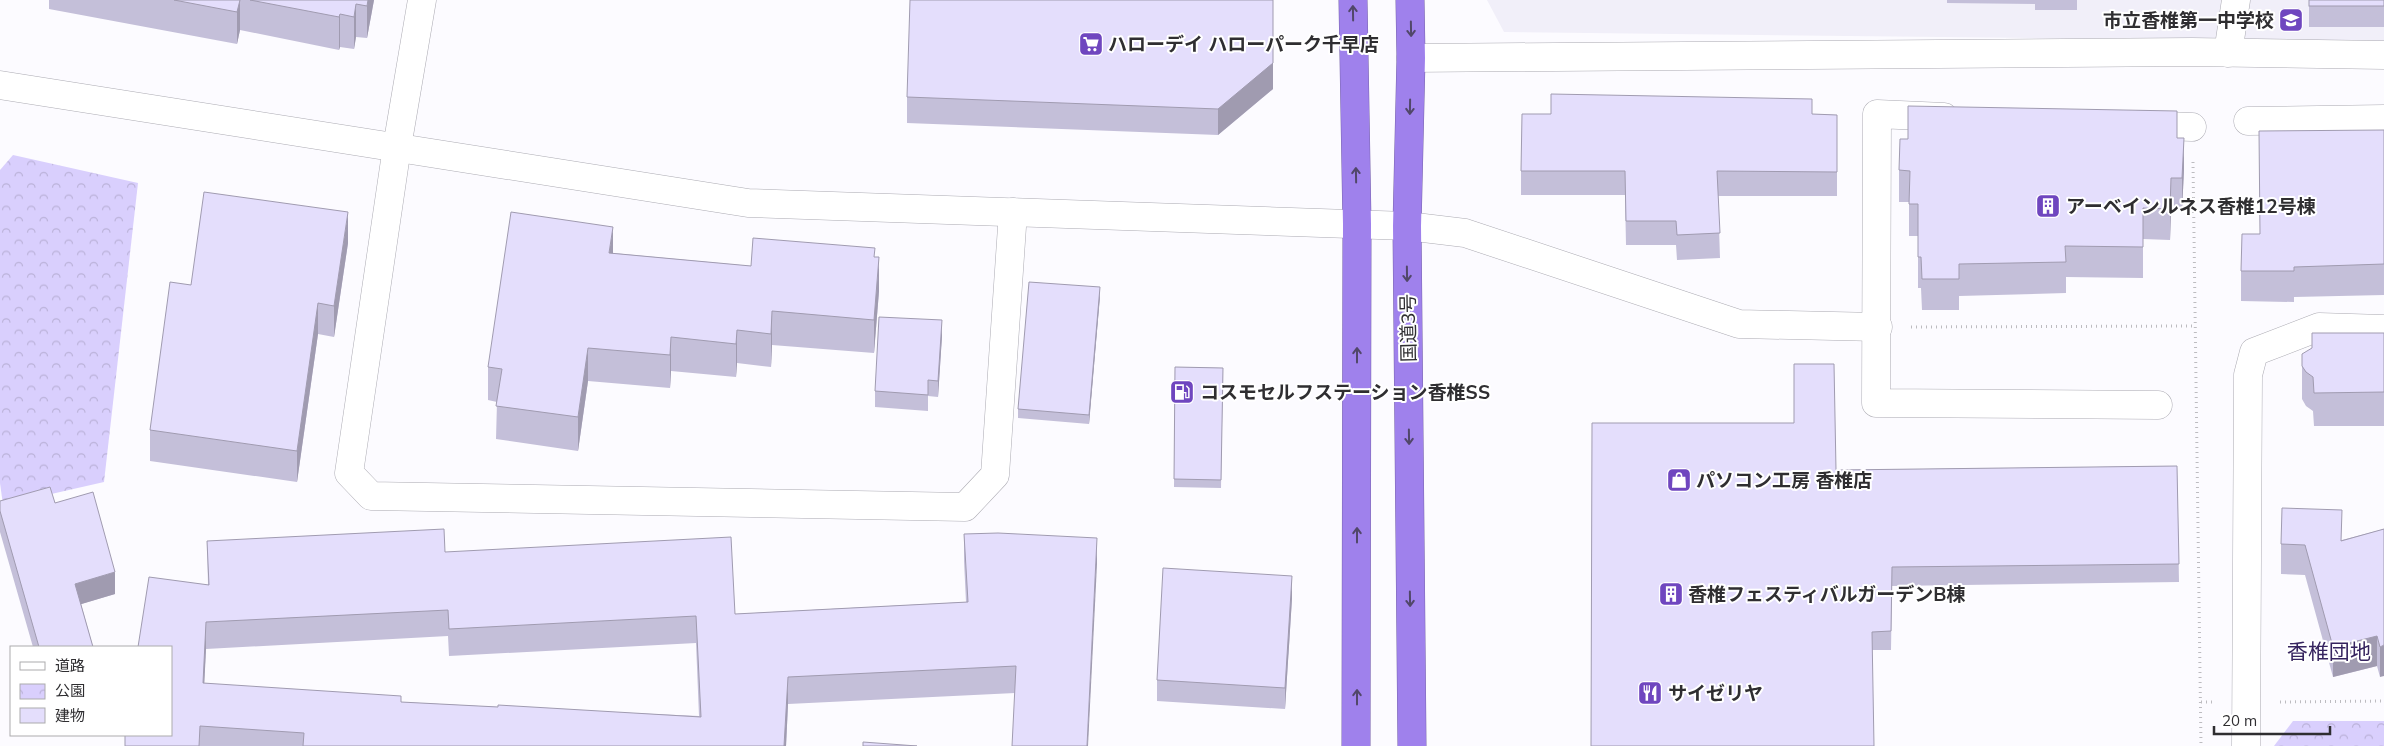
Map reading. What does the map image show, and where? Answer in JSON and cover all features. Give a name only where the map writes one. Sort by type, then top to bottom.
[{"type":"highway","points":[[1353,0],[1357,224],[1356,746]]},
{"type":"highway","name":"国道3号","points":[[1410,0],[1411,58],[1407,226],[1412,746]]},
{"type":"street","points":[[422,0],[397,147],[348,473],[371,496],[965,507],[995,475],[1013,212]]},
{"type":"street","points":[[2228,53],[2236,0]]},
{"type":"street","points":[[1411,58],[2228,53],[2384,55]]},
{"type":"street","points":[[0,85],[748,202],[1407,226],[1465,233],[1740,324],[1878,327]]},
{"type":"street","points":[[1966,118],[1877,114],[1878,327],[1876,403],[2158,406]]},
{"type":"street","points":[[2248,121],[2384,119]]},
{"type":"street","points":[[2113,124],[2192,127]]},
{"type":"street","points":[[2246,746],[2248,375],[2254,352],[2319,327],[2384,329]]},
{"type":"path","points":[[2192,127],[2202,746]]},
{"type":"path","points":[[1878,327],[2196,326]]},
{"type":"path","points":[[2201,702],[2384,701]]},
{"type":"shaded area","points":[[1487,0],[2384,0],[2384,46],[2198,40],[1504,32]]},
{"type":"green space","points":[[13,155],[138,183],[104,482],[3,505],[0,483],[0,170]]},
{"type":"green space","points":[[2293,721],[2384,721],[2384,746],[2274,746]]},
{"type":"building","points":[[174,0],[240,0],[237,12]]},
{"type":"building","points":[[250,0],[368,0],[367,6],[356,4],[354,17],[340,14],[339,17]]},
{"type":"building","name":"ハローデイ ハローパーク千早店","points":[[910,0],[1273,0],[1273,63],[1218,109],[907,97]]},
{"type":"building","points":[[2309,0],[2384,0],[2384,6],[2309,6]]},
{"type":"building","points":[[1551,94],[1812,99],[1812,114],[1837,115],[1837,172],[1717,171],[1720,233],[1677,235],[1676,221],[1626,221],[1625,171],[1521,171],[1522,114],[1551,114]]},
{"type":"building","name":"アーベインルネス香椎12号棟","points":[[1908,106],[2177,111],[2177,138],[2184,138],[2182,178],[2171,178],[2170,209],[2143,208],[2143,247],[2065,246],[2066,262],[1959,264],[1959,279],[1922,279],[1921,257],[1918,257],[1918,204],[1909,204],[1910,171],[1899,170],[1900,139],[1908,139]]},
{"type":"building","points":[[2384,130],[2384,264],[2294,267],[2294,271],[2241,271],[2242,234],[2260,234],[2259,131]]},
{"type":"building","points":[[204,192],[348,212],[334,306],[318,303],[297,451],[150,430],[170,282],[191,285]]},
{"type":"building","points":[[511,212],[613,227],[609,253],[751,266],[753,238],[875,248],[874,257],[879,257],[874,320],[772,311],[771,334],[737,330],[736,344],[671,337],[670,355],[588,348],[578,417],[496,406],[502,369],[488,367]]},
{"type":"building","points":[[1029,282],[1100,287],[1089,415],[1018,409]]},
{"type":"building","points":[[879,317],[942,320],[938,381],[928,380],[928,395],[875,391]]},
{"type":"building","points":[[2312,333],[2384,333],[2384,392],[2314,393],[2313,377],[2302,366],[2302,354],[2312,348]]},
{"type":"building","points":[[1794,364],[1834,364],[1836,470],[2177,466],[2179,564],[1892,567],[1891,631],[1872,632],[1874,746],[1591,746],[1592,423],[1794,423]]},
{"type":"building","points":[[1175,367],[1223,368],[1221,480],[1174,479]]},
{"type":"building","points":[[50,487],[55,503],[93,492],[115,572],[75,584],[93,646],[39,646],[0,511],[0,501]]},
{"type":"building","points":[[2282,508],[2342,510],[2341,541],[2384,529],[2384,645],[2380,647],[2377,636],[2333,647],[2305,545],[2281,544]]},
{"type":"building","points":[[444,529],[445,552],[731,537],[735,614],[968,602],[964,534],[998,533],[1097,538],[1087,746],[1012,746],[1016,666],[788,677],[784,746],[303,746],[304,733],[200,726],[199,746],[125,746],[125,736],[172,736],[172,646],[138,646],[149,577],[209,585],[207,541]],"holes":[[[448,610],[449,629],[696,616],[701,717],[498,705],[498,707],[401,702],[401,696],[203,683],[206,622]]]},
{"type":"building","points":[[1163,568],[1292,576],[1285,688],[1157,680]]},
{"type":"building","points":[[863,742],[917,746],[863,746]]},
{"type":"place","name":"市立香椎第一中学校","points":[[2291,20]]},
{"type":"place","name":"ハローデイ ハローパーク千早店","points":[[1091,44]]},
{"type":"place","name":"アーベインルネス香椎12号棟","points":[[2048,206]]},
{"type":"place","name":"コスモセルフステーション香椎SS","points":[[1182,392]]},
{"type":"place","name":"パソコン工房 香椎店","points":[[1679,480]]},
{"type":"place","name":"香椎フェスティバルガーデンB棟","points":[[1671,594]]},
{"type":"place","name":"サイゼリヤ","points":[[1650,693]]},
{"type":"district","name":"香椎団地","points":[[2329,651]]}]
